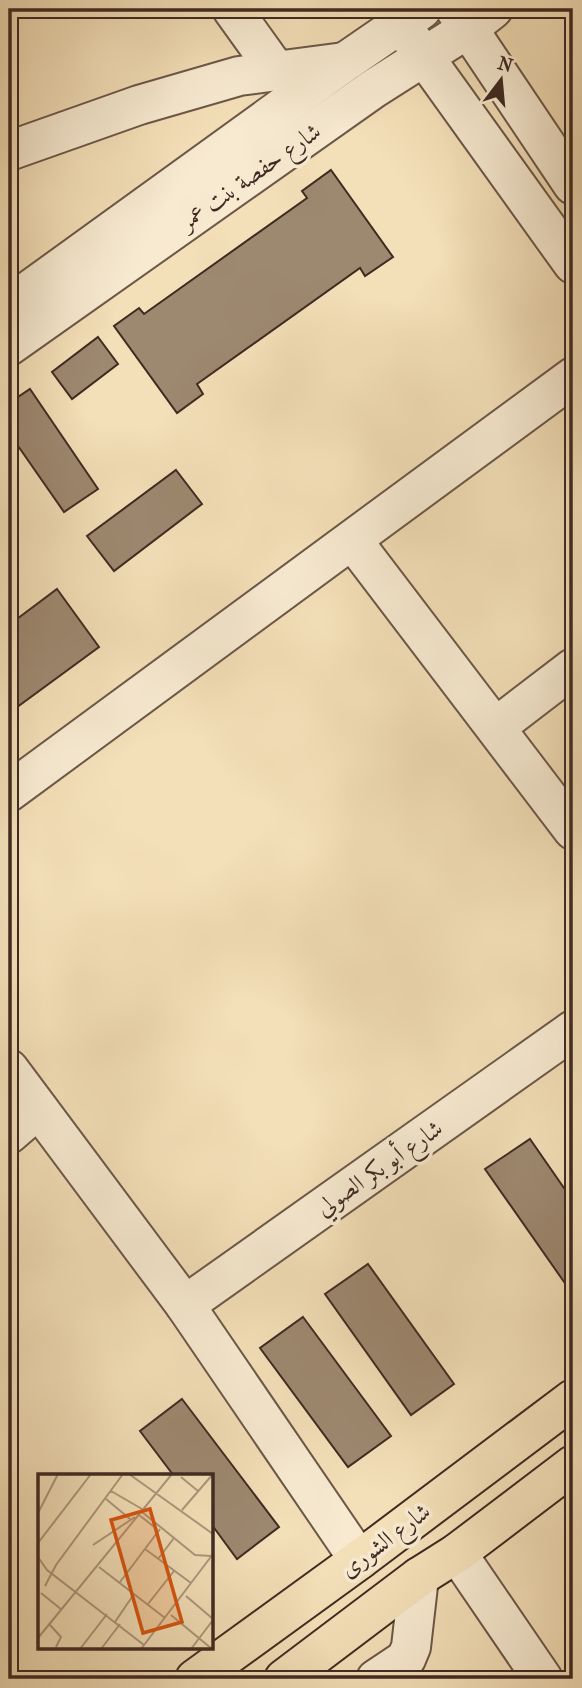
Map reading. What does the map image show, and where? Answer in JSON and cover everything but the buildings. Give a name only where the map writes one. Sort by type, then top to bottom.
[{"type":"main road","name":"شارع الشورى","points":[[195,1679],[573,1399]]},
{"type":"main road","name":"شارع الشورى","points":[[284,1679],[573,1465]]},
{"type":"street","points":[[233,9],[275,69]]},
{"type":"street","points":[[472,15],[573,185]]},
{"type":"street","name":"شارع حفصة بنت عمر","points":[[9,346],[361,97],[424,58],[472,15]]},
{"type":"street","points":[[412,16],[424,58],[573,264]]},
{"type":"street","name":"شارع حفصة بنت عمر","points":[[9,306],[412,16]]},
{"type":"street","points":[[9,151],[139,105],[239,76],[275,69],[345,62]]},
{"type":"street","points":[[9,792],[573,377]]},
{"type":"street","points":[[353,541],[573,830]]},
{"type":"street","points":[[496,727],[573,668]]},
{"type":"street","name":"شارع أبو بكر الصولي","points":[[186,1305],[573,1030]]},
{"type":"street","points":[[9,1069],[186,1305],[359,1560]]},
{"type":"street","points":[[9,1134],[38,1109]]},
{"type":"street","points":[[457,1553],[543,1679]]},
{"type":"street","points":[[376,1679],[406,1658],[411,1647],[419,1577]]}]
